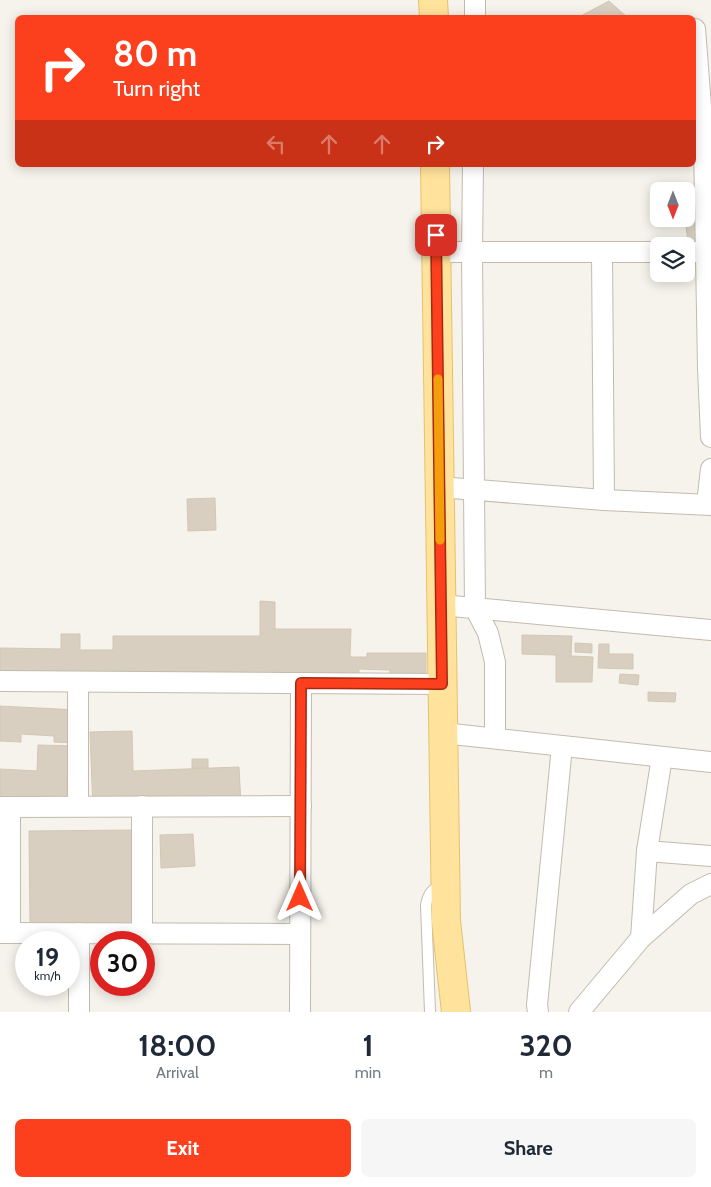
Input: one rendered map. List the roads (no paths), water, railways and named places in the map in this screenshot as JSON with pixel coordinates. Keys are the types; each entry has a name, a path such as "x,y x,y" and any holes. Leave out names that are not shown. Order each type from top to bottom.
{"main road":[{"path":"433,0 434,15"},
{"path":"435,167 445,884 446,921 456,1012"}],"street":[{"path":"475,0 475,15"},
{"path":"696,44 703,145 701,252 709,368 711,437"},
{"path":"473,167 475,608 488,633 495,662 495,738"},
{"path":"436,252 650,252"},
{"path":"602,252 604,500"},
{"path":"439,487 604,500 709,504 711,469"},
{"path":"441,605 711,630"},
{"path":"0,682 442,684"},
{"path":"78,682 78,806"},
{"path":"300,1012 301,683"},
{"path":"443,733 711,762"},
{"path":"538,1012 537,1005 562,746"},
{"path":"641,938 647,851 662,756"},
{"path":"142,806 142,931"},
{"path":"5,933 5,807 301,806"},
{"path":"647,851 711,856"},
{"path":"579,1012 641,938 691,894 711,884"},
{"path":"155,933 300,934"},
{"path":"79,996 79,1012"}],"lane":[{"path":"430,1012 426,905 428,894 436,886 445,884"}]}
